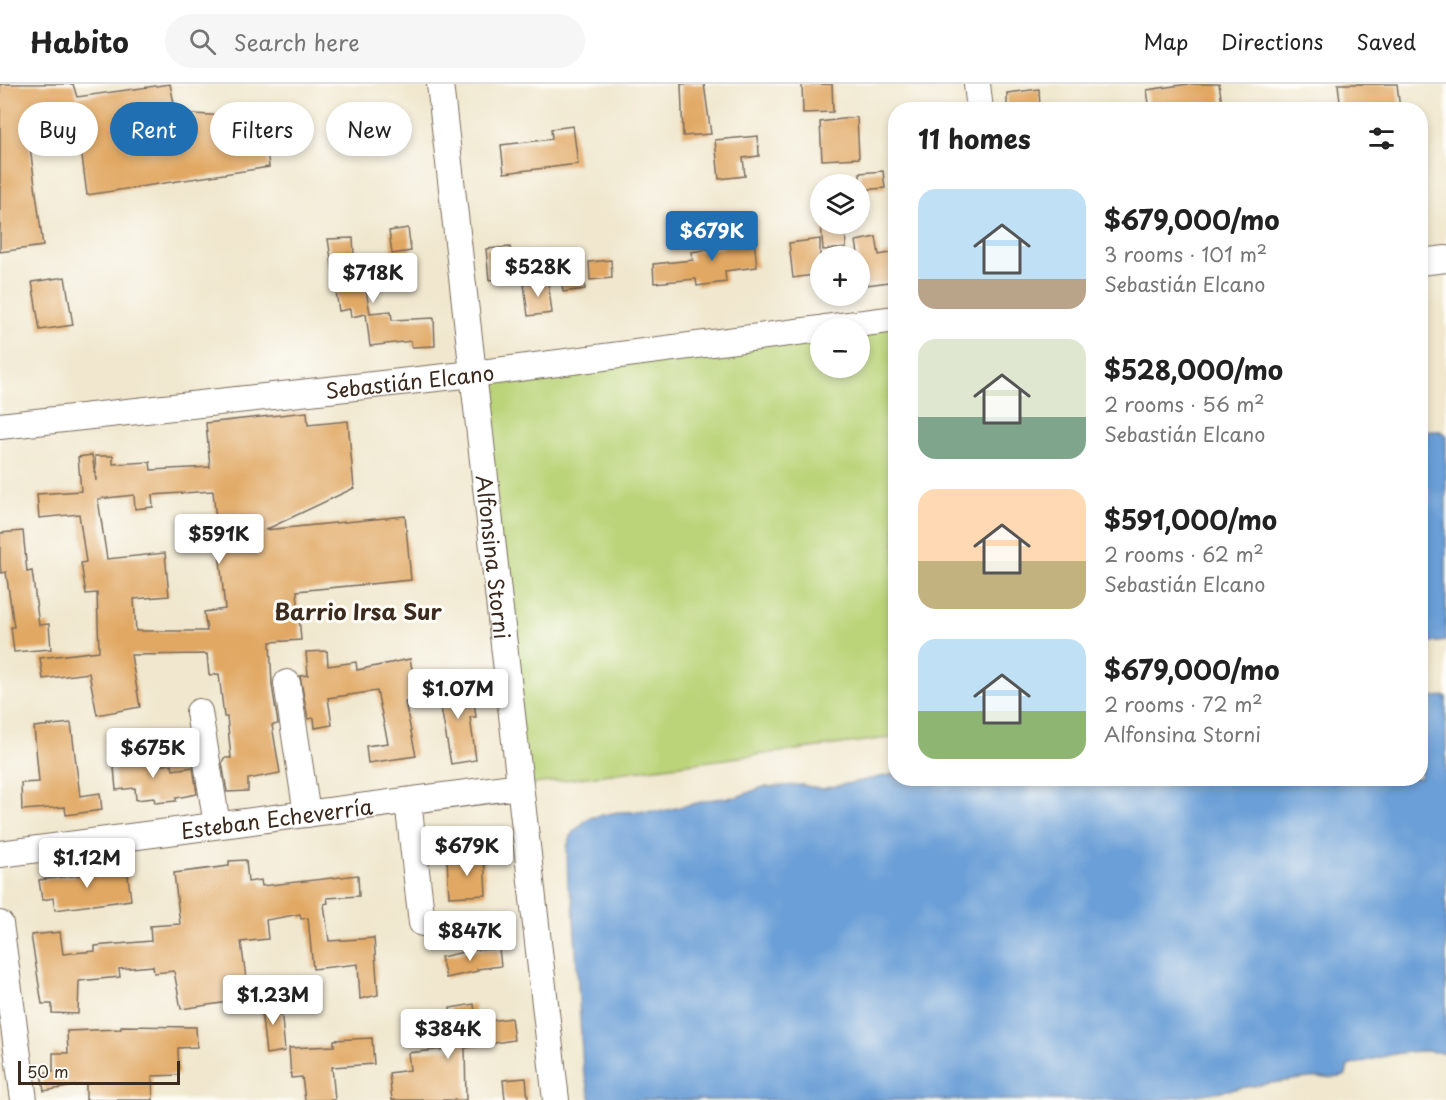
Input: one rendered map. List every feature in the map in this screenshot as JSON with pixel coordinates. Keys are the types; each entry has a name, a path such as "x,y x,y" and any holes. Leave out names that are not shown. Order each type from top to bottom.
{"street":[{"name":"Alfonsina Storni","path":"440,84 556,1100"},
{"path":"977,84 979,102"},
{"path":"1428,261 1446,259"},
{"path":"870,322 888,320"},
{"name":"Sebastián Elcano","path":"0,426 473,374 810,330"},
{"path":"287,684 308,814"},
{"path":"199,712 217,825"},
{"name":"Esteban Echeverría","path":"0,854 519,786"},
{"path":"408,801 422,923"},
{"path":"0,924 24,1100"}],"green space":[{"path":"888,321 888,738 519,786 473,374 810,330 810,378 870,378 870,325"}],"water":[{"path":"1428,430 1440,431 1446,435 1446,641 1428,643"},
{"path":"1446,696 1446,1054 1422,1051 1384,1056 1348,1066 1346,1075 1337,1077 1291,1080 1155,1100 591,1100 583,1069 573,900 568,887 567,847 573,832 589,818 618,812 663,811 714,799 737,797 763,787 802,785 822,789 888,775 888,786 1428,786 1428,697"}],"building":[{"path":"0,84 73,84 77,97 170,84 174,102 110,102 110,156 198,156 198,114 210,115 210,156 268,156 269,167 87,195 82,156 98,156 98,102 18,102 18,156 31,156 43,246 0,252"},
{"path":"681,84 704,84 711,134 683,136"},
{"path":"802,84 832,84 833,112 803,113"},
{"path":"1188,84 1219,84 1222,102 1149,102 1147,90"},
{"path":"1338,84 1397,84 1399,102 1340,102"},
{"path":"1039,89 1040,102 1007,102 1007,93"},
{"path":"857,117 859,158 822,160 820,122"},
{"path":"573,126 578,164 504,173 501,145 552,139 551,129"},
{"path":"758,136 759,156 743,158 745,176 719,179 715,140"},
{"path":"883,171 885,188 870,189 870,174 860,173"},
{"path":"408,228 411,251 392,254 389,231"},
{"path":"753,230 757,267 725,271 726,282 697,286 696,279 654,283 653,264 693,260 691,252 724,247 723,233"},
{"path":"822,234 845,234 846,246 823,246"},
{"path":"876,237 879,255 888,253 888,282 870,285 870,246 857,246 856,241"},
{"path":"353,238 356,287 365,285 370,313 391,311 392,320 434,318 435,346 412,347 411,341 370,346 366,314 351,317 350,309 339,311 328,239"},
{"path":"820,239 820,246 810,246 810,275 793,278 789,243"},
{"path":"510,247 513,277 489,280 486,249"},
{"path":"611,260 612,278 590,280 589,262"},
{"path":"583,268 585,289 563,292 560,271"},
{"path":"65,277 73,325 40,330 32,282"},
{"path":"548,281 552,313 528,316 524,284"},
{"path":"307,412 308,425 348,421 354,488 265,530 405,516 411,580 297,591 301,640 270,642 272,685 278,724 272,725 280,773 248,779 248,791 227,792 222,763 224,758 231,758 227,717 224,717 219,674 209,675 207,654 131,655 140,707 97,715 89,673 43,679 40,658 99,651 97,593 86,594 81,563 86,562 79,514 39,518 37,494 81,491 78,457 92,455 96,481 95,456 113,456 113,464 150,462 151,470 210,467 206,423","holes":["213,491 225,609 204,612 207,631 136,631 134,599 169,596 165,553 107,559 98,499 134,495 135,509 153,507 152,495"]},
{"path":"23,531 27,572 32,571 39,625 49,624 51,649 14,652 11,627 14,627 6,572 1,573 0,533"},
{"path":"327,651 328,666 356,662 357,670 410,659 418,700 405,702 416,756 368,763 366,746 388,743 377,691 328,698 332,725 315,728 314,718 308,719 300,676 308,675 306,652"},
{"path":"471,680 476,717 470,717 476,760 451,764 437,685"},
{"path":"71,723 80,796 100,793 102,810 66,815 65,807 22,810 21,783 39,782 34,727"},
{"path":"148,753 149,767 172,764 173,770 193,767 197,794 176,798 176,801 155,803 154,798 136,800 135,788 116,790 113,756"},
{"path":"484,857 486,895 449,897 447,860"},
{"path":"246,860 248,882 261,880 262,886 358,875 359,896 327,898 328,903 324,904 329,941 374,938 378,995 360,999 358,964 313,969 308,918 301,919 300,914 266,920 268,939 241,942 249,999 181,1009 174,971 154,973 153,966 119,969 120,977 79,981 78,1014 52,1013 52,1004 42,1004 31,935 60,932 63,954 95,951 95,946 151,941 150,926 180,924 174,873 229,866 229,861"},
{"path":"127,869 131,900 55,910 53,898 42,900 39,880"},
{"path":"499,949 501,966 477,969 478,971 446,978 441,957 473,950"},
{"path":"280,998 285,1051 266,1054 260,1000"},
{"path":"474,1004 476,1023 511,1018 514,1040 465,1048 466,1100 392,1100 389,1073 410,1070 408,1053 455,1048 450,1008"},
{"path":"121,1026 196,1027 197,1047 178,1048 179,1075 152,1076 153,1100 86,1100 86,1084 44,1091 41,1073 53,1071 53,1053 68,1053 67,1031 121,1029"},
{"path":"372,1038 374,1064 332,1067 335,1100 305,1100 302,1077 291,1078 289,1048 334,1046 334,1040"},
{"path":"526,1078 528,1100 505,1100 503,1080"}],"district":[{"name":"Barrio Irsa Sur","path":"358,610"}]}
